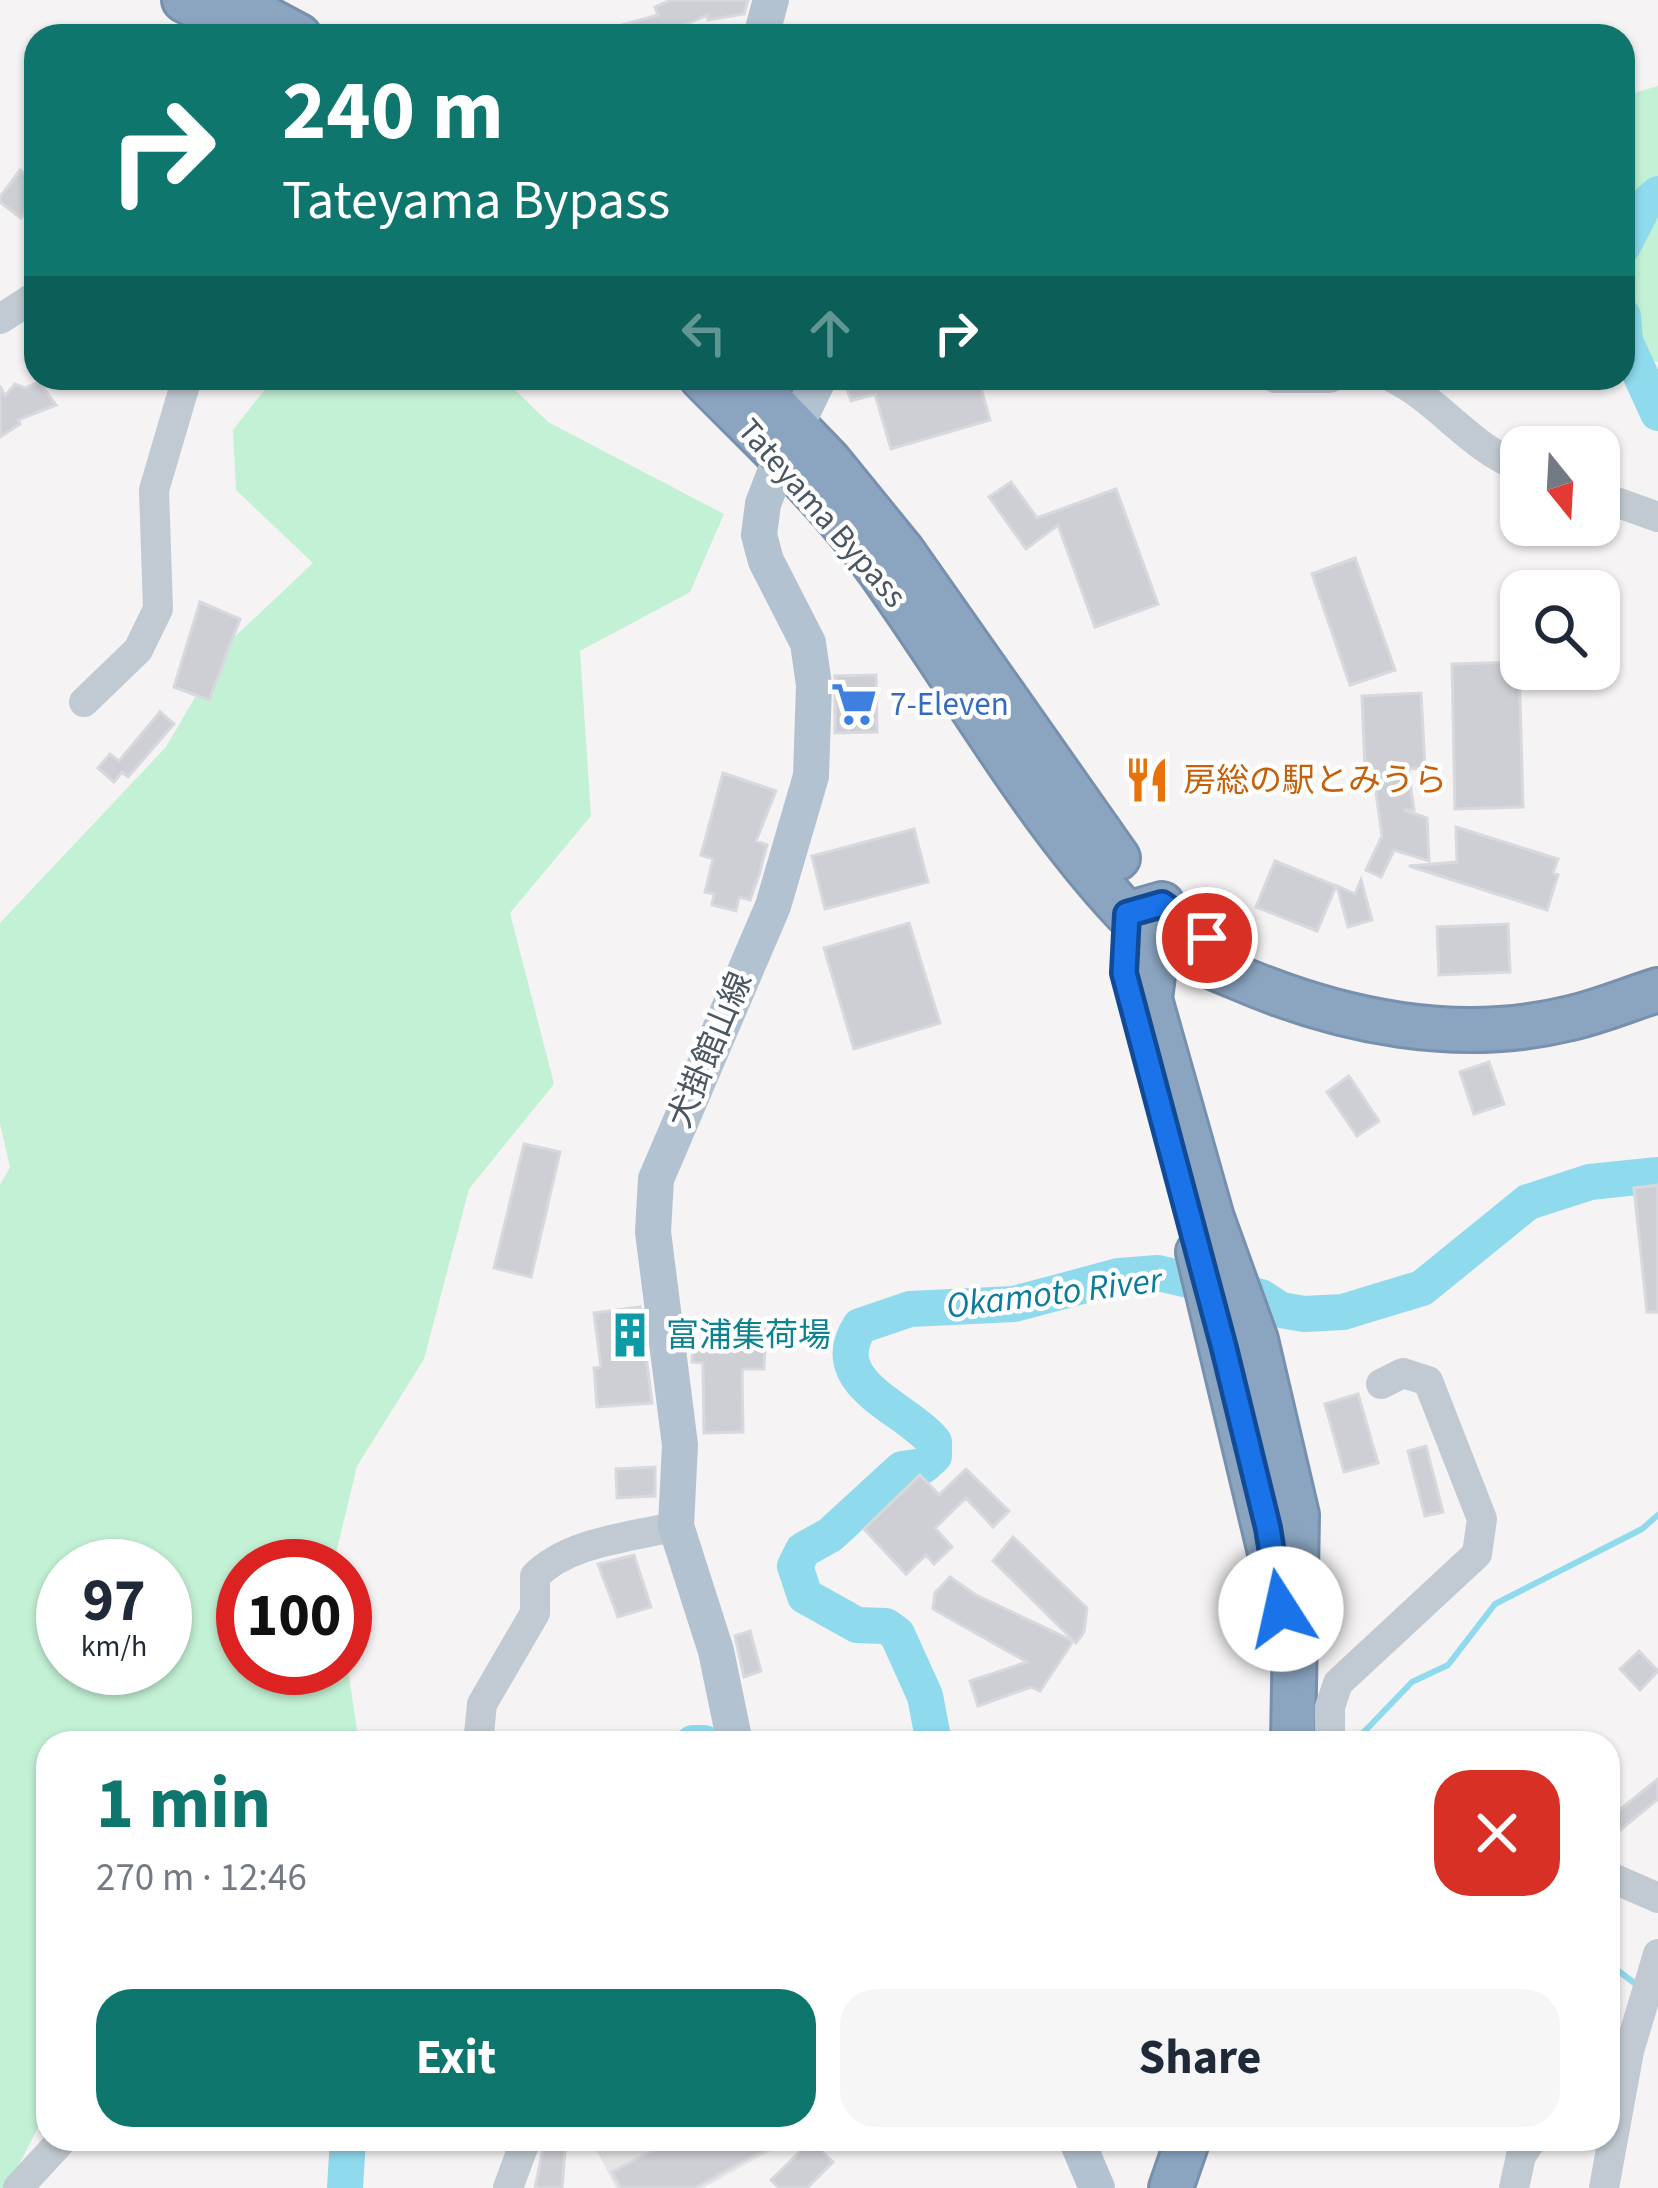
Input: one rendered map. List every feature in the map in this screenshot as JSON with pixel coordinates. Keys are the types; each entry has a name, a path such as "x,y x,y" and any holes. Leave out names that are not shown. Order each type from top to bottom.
{"highway":[{"path":"184,0 231,24"},
{"path":"233,0 276,24"},
{"name":"Tateyama Bypass","path":"718,390 789,444"},
{"name":"Tateyama Bypass","path":"756,390 1050,820 1150,920 1356,1017 1436,1029 1492,1030 1573,1018 1658,990"},
{"path":"1150,920 1122,952 1128,994 1240,1344 1268,1528 1312,1698 1298,1731"},
{"path":"1171,2188 1184,2151"}],"main road":[{"name":"犬掛館山線","path":"733,1731 676,1526 680,1445 653,1232 656,1179 772,906 811,776 814,685 808,643 766,561 759,535 763,504 814,390"},
{"path":"1081,2151 1097,2188"}],"street":[{"path":"84,702 138,650 158,609 154,490 183,390"},
{"path":"1414,390 1467,435 1500,455"},
{"path":"1620,503 1658,517"},
{"path":"1325,1731 1312,1698 1338,1683 1477,1554 1483,1519 1428,1381 1403,1373 1381,1384"},
{"path":"479,1731 482,1704 536,1613 535,1576 552,1559 573,1551 676,1526"},
{"path":"1620,1881 1658,1898"},
{"path":"1620,2055 1658,1954"},
{"path":"18,2188 52,2151"},
{"path":"508,2188 522,2151"},
{"path":"1514,2188 1524,2151"},
{"path":"1604,2188 1608,2151"}],"shaded area":[{"path":"597,2151 770,2151 703,2188 616,2188"}],"green space":[{"path":"1658,86 1658,362 1635,356 1635,93"},
{"path":"265,390 515,390 548,422 724,514 690,592 580,651 591,816 510,913 554,1084 469,1189 424,1359 357,1466 339,1539 216,1539 216,1695 352,1695 357,1730 36,1731 36,2131 7,2188 0,2188 0,1185 10,1167 0,1124 0,923 166,747 225,646 313,563 236,490 233,430"}],"building":[{"path":"671,0 748,0 744,14 708,20 707,15 686,24 625,24 658,15 655,7"},
{"path":"20,170 24,173 21,218 0,202"},
{"path":"15,384 24,390 45,390 56,405 18,420 20,424 0,437 0,386 5,396"},
{"path":"848,390 981,390 990,420 891,449 875,394 851,401"},
{"path":"1011,482 1037,518 1116,489 1158,604 1095,627 1058,525 1026,549 989,497"},
{"path":"1355,558 1395,670 1350,685 1312,574"},
{"path":"200,602 240,619 209,700 174,687"},
{"path":"1500,663 1500,690 1520,690 1523,807 1455,809 1452,664"},
{"name":"7-Eleven","path":"876,675 877,732 835,733 835,676"},
{"path":"1421,693 1425,768 1408,769 1414,810 1404,810 1427,818 1429,861 1394,850 1381,877 1366,870 1382,836 1373,771 1365,771 1362,696"},
{"path":"160,712 174,724 128,777 122,772 114,782 98,768 110,754 119,761"},
{"path":"723,773 776,791 756,841 767,845 759,875 750,900 739,897 736,911 712,905 714,894 705,892 713,859 701,855"},
{"path":"1456,827 1558,859 1547,910 1409,866 1457,862"},
{"path":"914,829 928,882 825,909 812,856"},
{"path":"1275,861 1336,886 1317,931 1256,907"},
{"path":"1361,880 1372,920 1348,927 1337,886 1355,894"},
{"path":"909,923 940,1023 854,1049 824,948"},
{"path":"1508,924 1510,972 1439,975 1437,927"},
{"path":"1489,1062 1504,1104 1474,1114 1460,1072"},
{"path":"1349,1076 1379,1121 1357,1136 1327,1092"},
{"path":"524,1144 560,1152 531,1277 494,1268"},
{"path":"1658,1185 1658,1312 1647,1312 1634,1188"},
{"path":"640,1307 652,1403 597,1407 594,1368 601,1367 594,1313"},
{"path":"733,1325 766,1326 764,1369 742,1369 743,1432 704,1433 703,1363 692,1362 693,1346 733,1351"},
{"path":"1358,1394 1378,1463 1344,1472 1325,1404"},
{"path":"1426,1446 1443,1512 1425,1516 1408,1451"},
{"path":"655,1467 655,1496 617,1498 616,1469"},
{"path":"966,1469 1009,1511 993,1527 966,1498 935,1528 952,1547 934,1564 926,1555 906,1574 864,1529 920,1475 939,1495"},
{"path":"1013,1537 1087,1608 1084,1632 1076,1643 993,1561"},
{"path":"634,1555 651,1607 618,1617 598,1564"},
{"path":"950,1577 976,1595 1073,1641 1040,1691 1031,1687 978,1706 970,1681 1027,1662 933,1609 935,1593"},
{"path":"750,1631 761,1671 744,1677 735,1636"},
{"path":"1639,1651 1658,1671 1640,1690 1620,1669"},
{"path":"1658,1779 1658,1799 1620,1830 1620,1809"},
{"path":"543,2151 565,2151 562,2188 535,2188"},
{"path":"651,2151 762,2151 694,2188 621,2188 612,2172"},
{"path":"801,2151 821,2151 833,2162 807,2188 779,2188 771,2180"}],"waterway":[{"name":"Okamoto River","path":"1635,223 1658,194"},
{"name":"Okamoto River","path":"1635,363 1658,413"},
{"name":"Okamoto River","path":"932,1731 925,1696 897,1634 886,1626 857,1625 805,1596 795,1566 803,1550 830,1535 902,1469 923,1466 934,1456 934,1442 860,1379 852,1364 851,1346 860,1326 910,1309 1014,1304 1119,1276 1158,1273 1261,1297 1281,1310 1343,1312 1422,1288 1528,1202 1590,1182 1658,1175"},
{"path":"1365,1731 1412,1682 1448,1665 1495,1604 1642,1529 1658,1515"},
{"path":"1620,1972 1637,1985"},
{"name":"Okamoto River","path":"345,2188 347,2151"}],"place":[{"name":"7-Eleven","path":"854,704"},
{"name":"房総の駅とみうら","path":"1147,780"},
{"name":"富浦集荷場","path":"630,1335"}],"route":[{"path":"1207,938 1162,904 1127,914 1124,973 1224,1348 1268,1528 1281,1609"}]}
